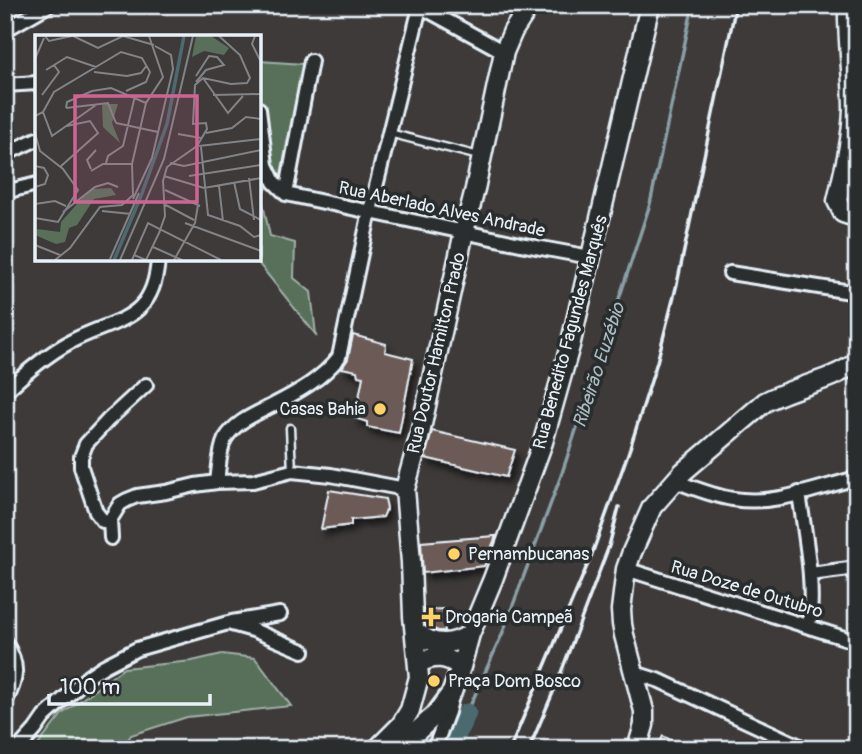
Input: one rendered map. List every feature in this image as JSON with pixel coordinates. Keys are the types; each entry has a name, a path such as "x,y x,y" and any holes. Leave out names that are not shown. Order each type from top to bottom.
{"main road":[{"name":"Rua Doutor Hamilton Prado","path":"377,749 401,724 410,710 419,677 405,489 419,438 504,52 530,5"},
{"name":"Rua Benedito Fagundes Marquês","path":"398,749 435,715 452,692 470,634 493,579 542,442 570,346 650,5"},
{"path":"848,5 853,109 849,149 837,201 843,213 857,213"},
{"path":"637,749 645,711 622,624 621,610 626,569 652,508 701,456 765,402 828,377 857,362"},
{"path":"415,631 436,643 444,644 459,641 470,634"},
{"path":"419,663 435,657 450,660 461,667"}],"street":[{"path":"5,30 49,5"},
{"path":"217,482 223,442 230,433 243,420 310,385 328,372 340,357 370,211 419,6 504,52"},
{"path":"286,194 311,61"},
{"path":"5,85 35,83"},
{"path":"261,125 266,165 274,182 286,194"},
{"path":"5,154 35,140"},
{"path":"5,192 35,184"},
{"name":"Rua Aberlado Alves Andrade","path":"286,194 590,257"},
{"path":"5,392 57,349 134,314 146,300 154,284 158,261"},
{"path":"730,273 857,293"},
{"path":"110,520 103,521 96,512 81,467 81,457 86,444 146,385"},
{"path":"111,538 110,520 120,505 137,496 217,482 253,481 292,471 319,473 405,489"},
{"path":"675,481 712,494 751,501 799,493 857,478"},
{"path":"799,493 810,575 809,626"},
{"path":"810,575 857,568"},
{"name":"Rua Doze de Outubro","path":"626,569 857,642"},
{"path":"18,749 44,717 104,666 137,649 228,623 280,614"},
{"path":"228,623 253,630 303,651"},
{"path":"5,642 16,673 5,702"},
{"path":"635,673 660,681 806,749"},
{"path":"435,749 452,692"}],"lane":[{"path":"389,133 482,156"},
{"path":"290,428 292,471"}],"green space":[{"path":"261,61 303,64 281,173 261,195"},
{"path":"261,195 270,236 295,243 294,278 311,292 316,335 257,261 261,261"},
{"path":"222,654 255,658 291,706 187,717 131,735 122,749 35,749 62,714 124,668 192,661"}],"building":[{"path":"353,335 386,344 385,352 413,359 399,433 367,427 367,422 355,418 363,377 358,376 357,371 342,368 348,359"},
{"path":"432,431 515,450 506,477 425,458"},
{"path":"329,490 385,499 387,508 383,517 351,520 351,525 321,529"},
{"name":"Pernambucanas","path":"496,536 484,566 423,573 421,542"},
{"name":"Drogaria Campeã","path":"443,609 445,631 425,625 424,610"},
{"path":"663,736 687,749 657,749"}],"waterway":[{"name":"Ribeirão Euzébio","path":"452,717 467,713 503,632 562,473 650,204 693,5"},
{"name":"Ribeirão Euzébio","path":"450,749 467,713"}],"railway":[{"path":"510,749 592,554 657,362 677,284 736,5"},
{"path":"529,749 609,546 619,507"}],"place":[{"name":"Casas Bahia","path":"380,409"},
{"name":"Pernambucanas","path":"454,554"},
{"name":"Drogaria Campeã","path":"431,617"},
{"name":"Praça Dom Bosco","path":"434,681"}]}
